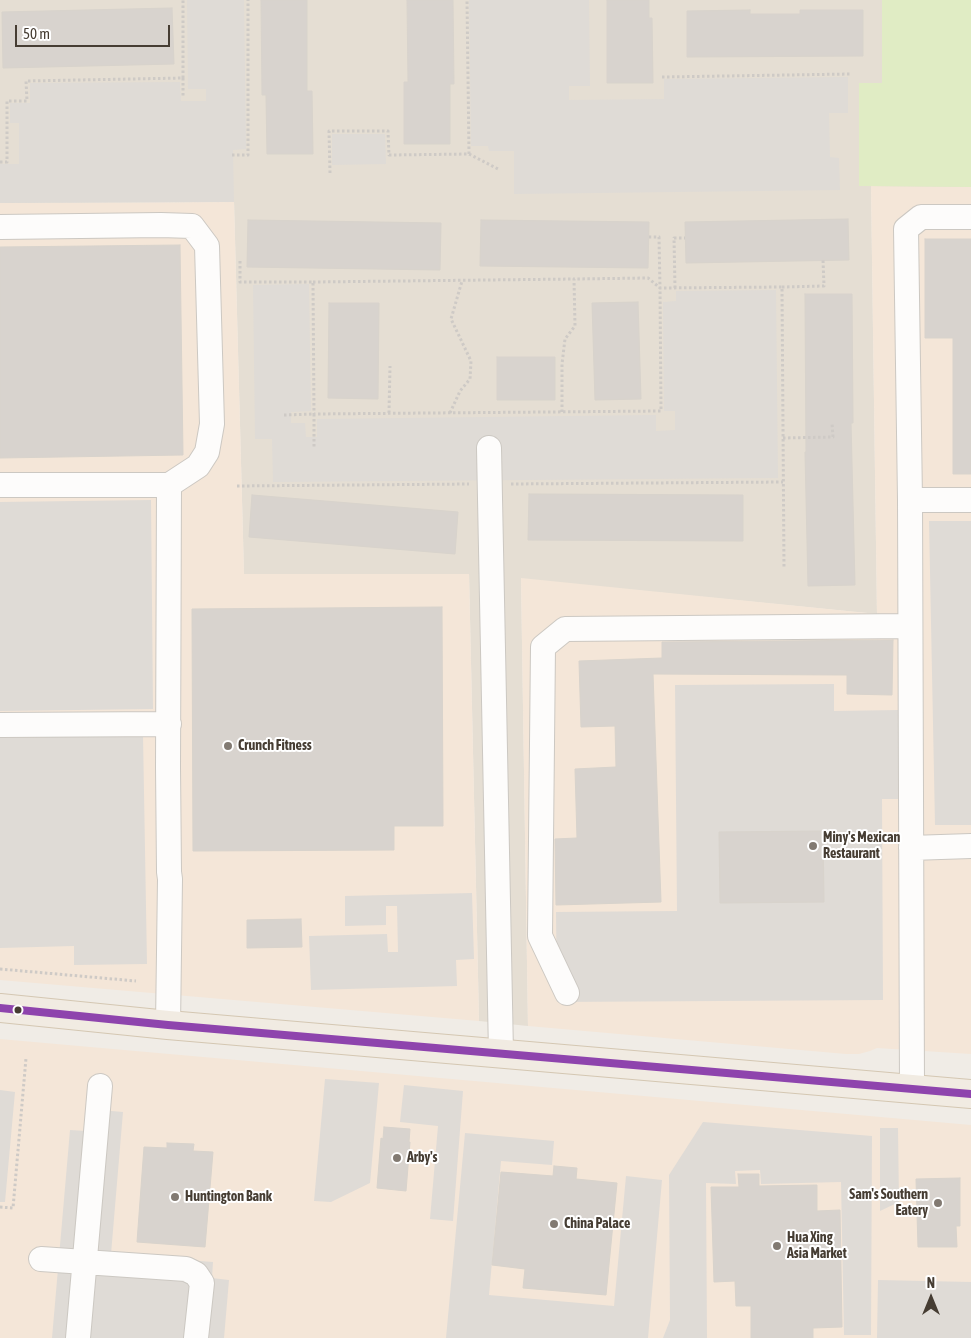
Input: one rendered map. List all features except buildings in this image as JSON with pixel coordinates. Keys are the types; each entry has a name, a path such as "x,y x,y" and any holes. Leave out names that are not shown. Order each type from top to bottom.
{"main road":[{"path":"0,1008 168,1025 971,1094"}],"lane":[{"path":"912,1089 910,500 906,229 921,217 971,217"},
{"path":"0,227 192,226 207,246 212,424 207,452 198,466 169,485 0,485"},
{"path":"489,448 500,1054"},
{"path":"168,1025 170,879 169,485"},
{"path":"910,500 971,500"},
{"path":"567,993 540,936 544,647 565,629 910,626"},
{"path":"0,725 169,724"},
{"path":"911,848 971,846"},
{"path":"78,1338 100,1086"},
{"path":"41,1259 186,1269 196,1274 202,1283 196,1338"}],"path":[{"path":"183,0 183,96"},
{"path":"232,155 248,155 248,0"},
{"path":"467,0 468,154"},
{"path":"662,77 850,74"},
{"path":"0,162 7,162 7,101 27,101 26,81 183,78"},
{"path":"330,173 329,131 388,131 389,155 468,154 500,170"},
{"path":"284,415 661,412 659,237 649,237"},
{"path":"675,288 674,238 685,238"},
{"path":"240,261 240,282 648,278 660,288 675,288 824,286 823,260"},
{"path":"562,412 562,364 565,338 575,326 574,279"},
{"path":"450,413 460,390 470,379 471,361 451,319 462,281"},
{"path":"313,282 314,448"},
{"path":"782,287 784,569"},
{"path":"389,413 390,366"},
{"path":"783,438 833,437 832,423"},
{"path":"506,484 783,482"},
{"path":"237,486 473,484"},
{"path":"0,969 136,981"},
{"path":"0,1206 13,1208 26,1058"}],"shaded area":[{"path":"0,0 971,0 971,187 871,187 877,614 521,579 528,1026 479,1021 469,574 244,575 234,202 0,203"},
{"path":"187,0 244,0 246,149 233,150 234,202 0,203 0,164 19,164 19,123 10,123 10,103 30,103 30,83 180,82 181,101 206,101 206,89 188,89"},
{"path":"469,0 589,0 590,86 569,86 569,100 664,99 664,79 848,77 848,113 829,113 830,157 839,158 840,190 514,194 514,151 489,151 488,146 471,146"},
{"path":"332,134 385,134 386,164 332,165"},
{"path":"871,186 971,187 971,1054 877,1048 859,1054 846,1054 528,1026 521,578 877,614"},
{"path":"234,202 244,574 469,574 479,1021 0,980 0,203"},
{"path":"309,284 311,411 291,412 291,423 305,423 306,437 317,437 317,419 656,415 656,431 675,430 675,411 664,411 663,302 676,301 676,291 776,290 778,478 273,482 272,439 255,439 253,285"},
{"path":"151,500 153,709 0,711 0,502"},
{"path":"929,521 971,521 971,825 935,825"},
{"path":"834,684 834,711 899,710 900,799 882,799 883,1000 557,1002 556,912 677,911 675,685"},
{"path":"143,735 147,964 74,965 74,946 0,948 0,738"},
{"path":"472,893 474,959 456,960 457,986 311,990 309,936 387,934 388,952 398,952 397,906 386,906 386,925 345,926 345,896"},
{"path":"0,1039 971,1125 971,1338 0,1338"},
{"path":"325,1079 379,1083 370,1183 331,1202 314,1201"},
{"path":"404,1085 463,1091 453,1221 430,1219 438,1126 400,1122"},
{"path":"0,1090 15,1092 5,1202 0,1202"},
{"path":"88,1109 123,1112 111,1254 213,1262 212,1278 229,1280 224,1338 52,1338 70,1130 86,1131"},
{"path":"703,1122 872,1136 871,1335 844,1335 841,1182 761,1184 760,1170 735,1171 736,1184 706,1183 707,1338 663,1338 670,1320 669,1175"},
{"path":"880,1128 898,1128 899,1202 880,1211"},
{"path":"465,1133 554,1141 552,1165 501,1161 489,1295 614,1306 626,1176 662,1180 648,1338 446,1338"},
{"path":"878,1280 971,1282 971,1338 877,1338"}],"green space":[{"path":"882,0 971,0 971,187 859,186 859,83 882,83"}],"transit line":[{"path":"0,1008 168,1025 971,1094"}],"place":[{"name":"Crunch Fitness","path":"228,746"},
{"name":"Miny's Mexican Restaurant","path":"813,846"},
{"name":"Arby's","path":"397,1158"},
{"name":"Huntington Bank","path":"175,1197"},
{"name":"Sam's Southern Eatery","path":"938,1203"},
{"name":"China Palace","path":"554,1224"},
{"name":"Hua Xing Asia Market","path":"777,1246"}]}
